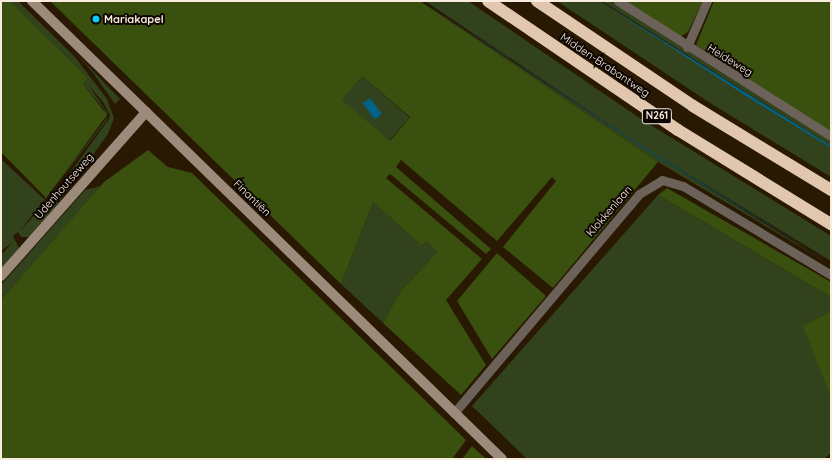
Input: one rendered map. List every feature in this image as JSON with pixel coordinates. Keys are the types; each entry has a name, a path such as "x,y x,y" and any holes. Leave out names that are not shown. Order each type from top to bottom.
{"highway":[{"name":"Midden-Brabantweg","path":"488,1 678,130 831,224"},
{"name":"Midden-Brabantweg","path":"537,1 693,106 831,190"}],"street":[{"name":"Finantiën","path":"32,1 502,459"},
{"name":"Heideweg","path":"618,1 687,47 831,136"},
{"path":"687,47 707,1"},
{"name":"Udenhoutseweg","path":"1,276 146,112"},
{"name":"Klokkenlaan","path":"454,413 639,194 662,180 683,186 831,275"}],"green space":[{"path":"1,1 10,1 88,78 83,84 107,115 46,198 1,152"},
{"path":"10,1 18,1 75,57 107,99 114,118 108,134 55,207 29,237 21,237 18,232 13,236 19,248 1,269 1,255 13,242 1,251 1,159 44,199 107,118 104,109 83,84 88,78","holes":["89,86 103,102 110,115 109,119 59,188 19,232 107,120 107,112"]},
{"path":"50,1 420,1 658,162 553,288 503,247 556,181 552,177 497,241 401,160 396,167 491,249 486,254 390,174 386,178 482,259 446,300 486,365 461,395 383,323 400,292 437,252 426,241 422,246 373,202 341,284","holes":["362,76 410,117 390,141 342,100"]},
{"path":"420,1 643,148 831,265 658,162"},
{"path":"425,1 468,1 641,119 831,236 831,261 640,145"},
{"path":"557,1 600,1 831,148 831,177 710,103"},
{"path":"602,1 611,1 831,141 831,146"},
{"path":"624,1 703,1 688,32 680,37"},
{"path":"714,1 831,1 831,132 696,45"},
{"path":"75,52 120,99 115,104 93,73"},
{"path":"362,76 410,117 389,141 341,100"},
{"path":"148,150 168,167 192,173 466,440 452,459 1,459 1,300 104,182"},
{"path":"101,186 1,300 1,285 85,190"},
{"path":"667,188 831,282 831,297 658,195"},
{"path":"658,195 831,297 831,311 804,326 831,398 831,453 824,459 527,459 472,406"},
{"path":"373,202 422,246 426,241 437,252 400,292 383,323 341,284"},
{"path":"497,253 546,296 492,359 457,301"},
{"path":"831,311 831,398 803,326"},
{"path":"472,446 486,459 462,459"}],"water":[{"path":"423,1 640,145 831,263 643,148"},
{"path":"600,1 831,146 831,148 746,96"},
{"path":"370,98 382,114 375,119 363,103"}],"place":[{"name":"Mariakapel","path":"96,19"}]}
